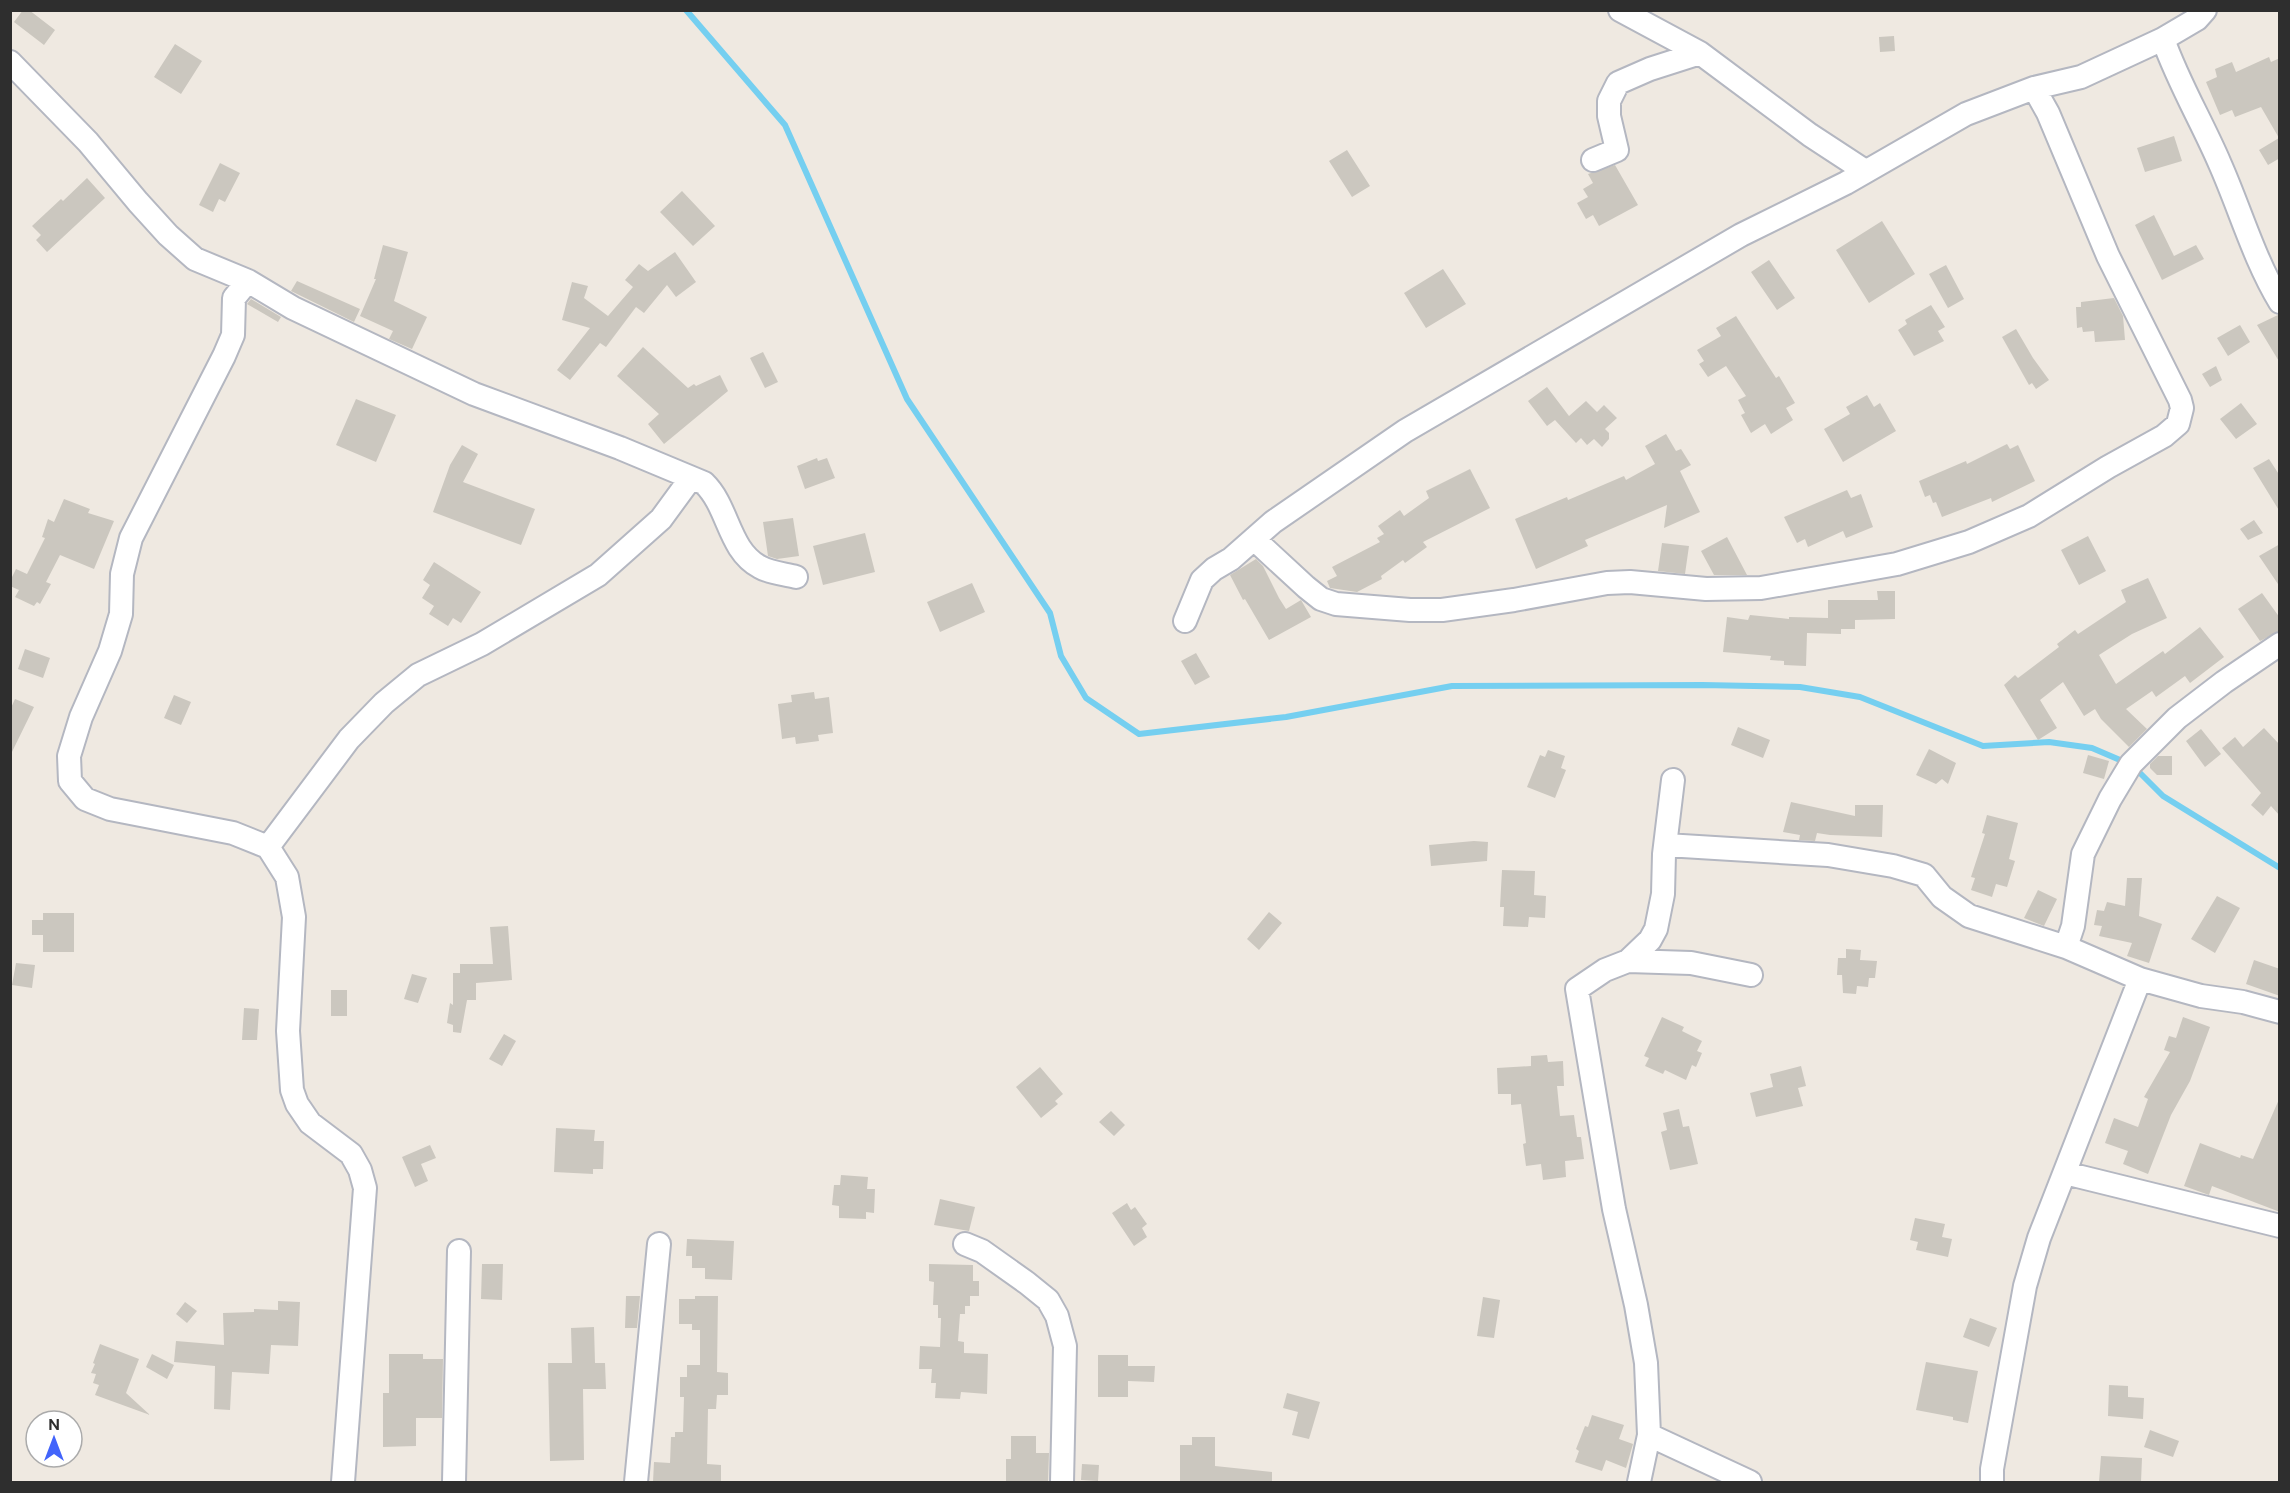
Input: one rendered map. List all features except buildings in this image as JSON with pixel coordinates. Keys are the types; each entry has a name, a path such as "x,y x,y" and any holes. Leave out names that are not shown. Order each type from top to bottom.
{"street":[{"path":"1620,10 1636,21 1700,53 1810,135 1865,171"},
{"path":"1185,621 1202,580 1214,569 1255,540 1273,522 1405,431 1741,234 1865,171 1966,114 2034,88 2081,77 2163,39 2197,19 2205,10"},
{"path":"2163,39 2174,69 2220,164 2251,240 2280,302"},
{"path":"1593,160 1617,150 1609,116 1609,101 1618,83 1650,69 1700,53"},
{"path":"10,62 88,142 168,235 195,259 248,281 293,308 474,394 620,448 704,483 713,492 740,552 760,568 796,577"},
{"path":"1255,540 1321,599 1336,604 1442,609 1514,600 1607,583 1654,583 1706,589 1761,588 1897,564 1969,542 2029,516 2108,467 2164,436 2178,424 2181,408 2180,400 2108,256 2048,113 2034,88"},
{"path":"248,281 234,298 233,335 225,356 131,538 122,574 121,614 110,651 81,717 69,756 70,781 85,799 110,810 233,832 268,847 288,877 294,917 288,1031 292,1090 297,1104 310,1123 351,1154 360,1170 364,1188 343,1482"},
{"path":"268,847 349,739 384,703 418,675 482,644 598,575 661,519 691,478"},
{"path":"2066,947 2073,926 2083,854 2110,799 2131,764 2177,718 2224,682 2280,644"},
{"path":"1639,1482 1649,1435 1646,1363 1614,1209 1577,988 1605,970 1628,961 1650,940 1659,921 1673,780"},
{"path":"1666,845 1828,855 1893,866 1924,875 1942,897 1969,916 2066,947 2140,979 2201,996 2243,1002 2280,1012"},
{"path":"1628,961 1691,963 1751,975"},
{"path":"1992,1482 1992,1469 2025,1286 2039,1238 2140,979"},
{"path":"2066,1173 2280,1226"},
{"path":"636,1482 659,1244"},
{"path":"965,1244 982,1251 1027,1283 1048,1300 1057,1316 1065,1346 1062,1482"},
{"path":"454,1482 459,1251"},
{"path":"1649,1435 1750,1482"}],"waterway":[{"path":"686,10 785,125 907,399 1050,613 1061,656 1086,698 1139,734 1286,717 1452,686 1800,687 1860,697 1983,746 2049,742 2092,748 2127,763"},
{"path":"2135,768 2163,796 2280,868"}]}
